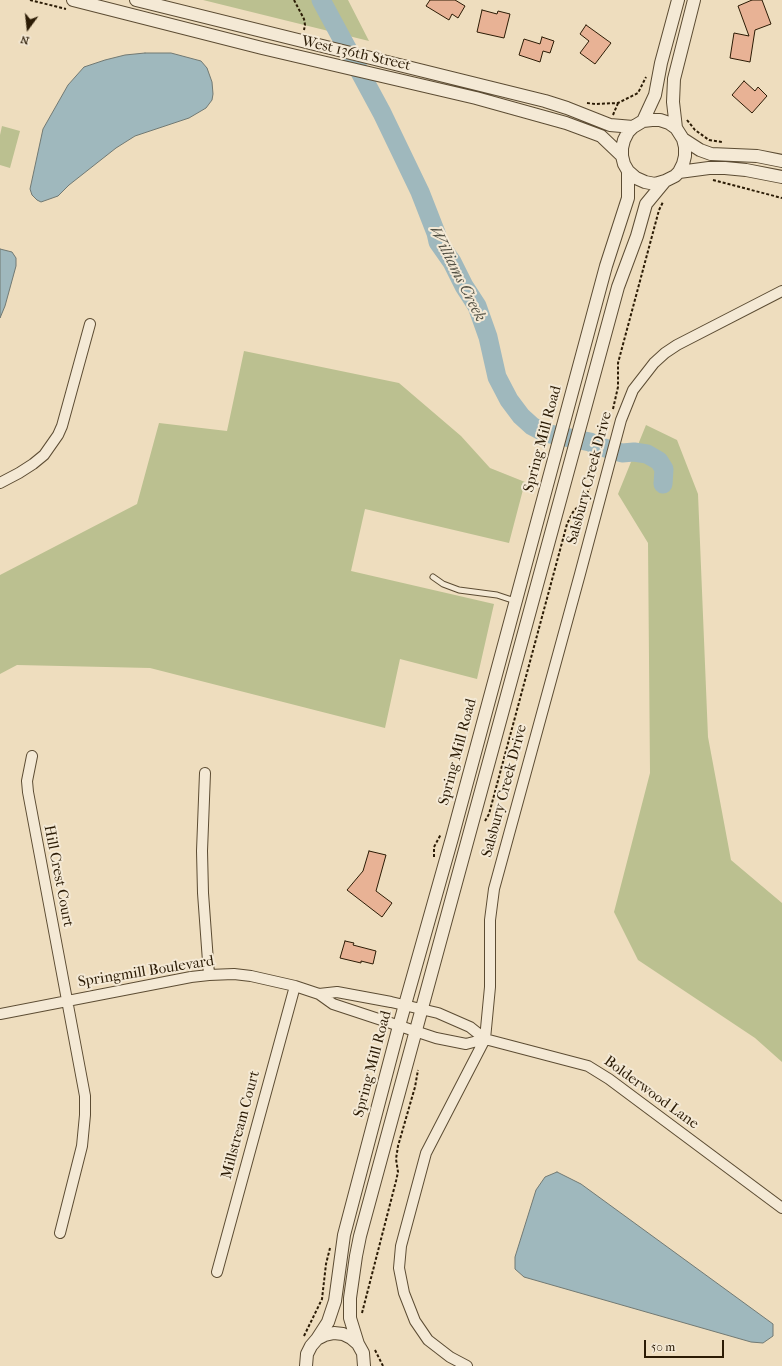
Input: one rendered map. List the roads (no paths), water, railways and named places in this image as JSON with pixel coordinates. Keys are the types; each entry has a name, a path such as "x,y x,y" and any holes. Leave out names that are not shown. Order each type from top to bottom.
{"street":[{"name":"West 136th Street","path":"73,0 346,68 476,98 581,128 605,138 622,156"},
{"name":"West 136th Street","path":"136,0 545,101 610,125 638,124"},
{"path":"638,124 652,120 660,120 676,128 683,139 685,156 683,164 675,176 665,182 655,184 636,178 628,171 622,156 622,148 628,132 638,124 655,95 678,0"},
{"path":"676,128 673,102 674,79 694,0"},
{"path":"683,139 700,150 711,154 757,156 782,161"},
{"path":"679,172 709,168 725,168 746,170 782,177"},
{"name":"Spring Mill Road","path":"365,1365 363,1353 358,1344 350,1318 350,1298 356,1256 380,1159 407,1029 516,602 606,266 628,198 628,171"},
{"name":"Spring Mill Road","path":"306,1366 307,1354 328,1322 335,1301 344,1235 407,1029 573,452 618,287 637,236 645,208 665,182"},
{"name":"Salsbury Creek Drive","path":"467,1366 450,1357 428,1340 415,1321 404,1293 399,1268 401,1246 426,1153 485,1039 490,987 490,920 494,889 614,444 626,405 633,390 654,363 677,345 782,290"},
{"path":"0,483 19,473 44,455 58,435 90,324"},
{"name":"Hill Crest Court","path":"32,756 27,781 28,792 85,1096 84,1131 79,1160 60,1233"},
{"path":"205,772 202,851 209,974"},
{"name":"Springmill Boulevard","path":"0,1014 191,977 209,974 234,974 251,976 295,986 319,994 333,1004 407,1029"},
{"name":"Millstream Court","path":"217,1272 295,986"},
{"name":"Springmill Boulevard","path":"319,994 337,992 413,1008"},
{"name":"Bolderwood Lane","path":"413,1008 438,1013 470,1027 485,1039 588,1066 609,1079 782,1208"},
{"name":"Bolderwood Lane","path":"407,1029 436,1038 466,1044 485,1039"},
{"path":"317,1339 334,1333 343,1334 358,1344"}],"lane":[{"path":"433,577 443,584 459,590 497,595 516,602"}],"water":[{"path":"171,53 201,61 207,68 212,82 212,100 206,108 189,118 135,136 116,148 69,185 58,196 41,202 37,200 32,195 30,189 43,129 68,85 84,67 125,55"},
{"path":"0,249 12,252 16,258 16,266 5,306 0,318"},
{"path":"557,1172 581,1184 773,1324 773,1336 763,1343 751,1342 524,1277 515,1269 515,1257 536,1190 545,1177"}],"waterway":[{"name":"Williams Creek","path":"321,0 382,113 420,192 438,242 452,262 464,286 477,306 488,337 497,377 509,400 521,416 532,426 545,433 590,442 622,453 634,452 647,454 659,461 664,469 663,484"}]}
